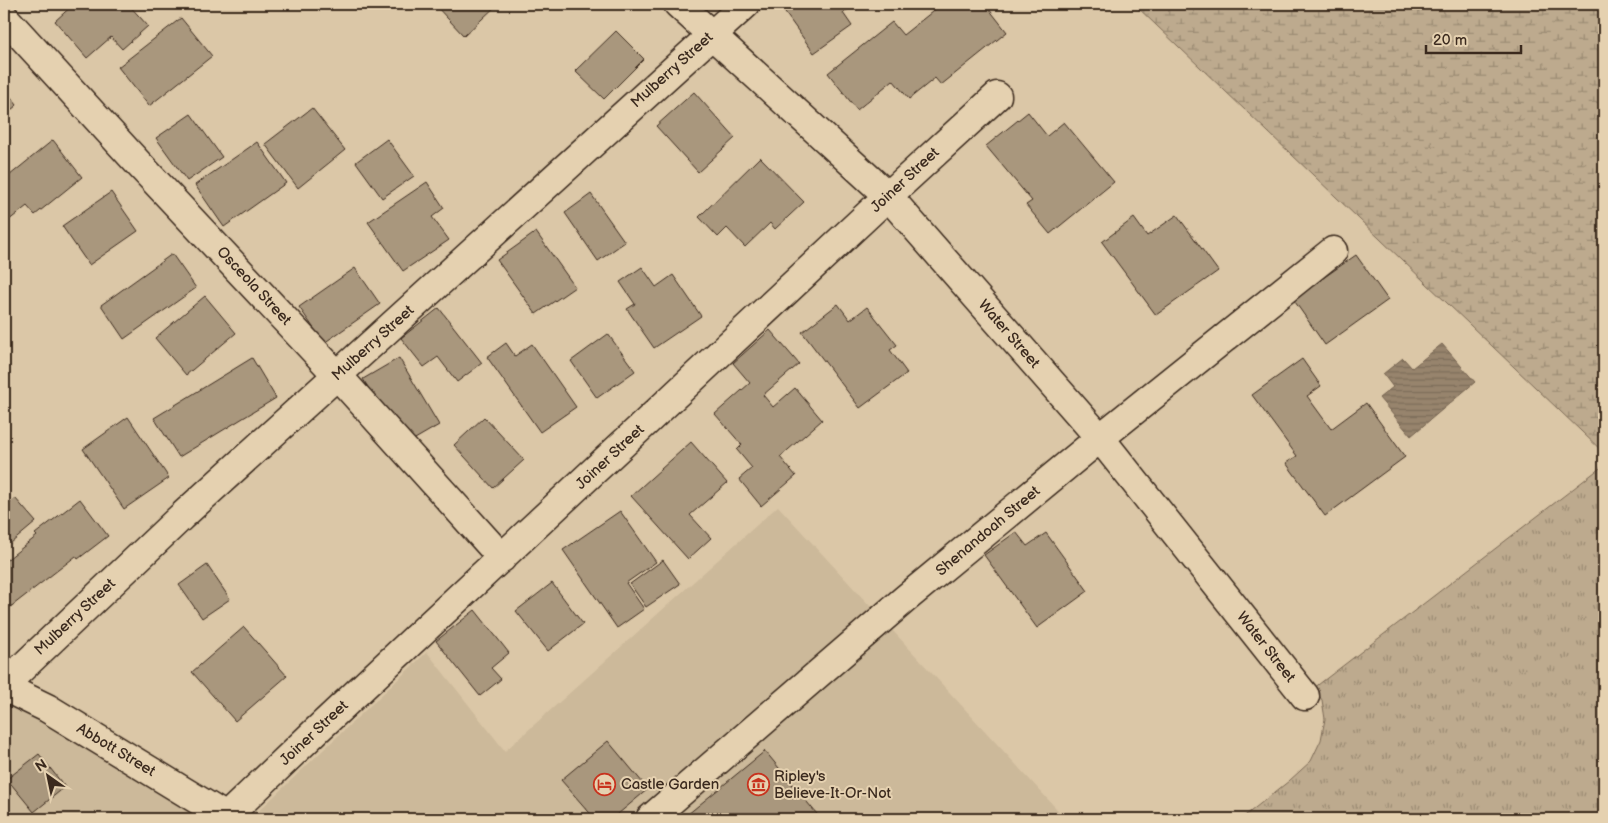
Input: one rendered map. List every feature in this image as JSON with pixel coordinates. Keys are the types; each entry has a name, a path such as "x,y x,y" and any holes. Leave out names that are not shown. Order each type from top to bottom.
{"street":[{"name":"Water Street","path":"678,4 888,196 1100,438 1305,696"},
{"name":"Mulberry Street","path":"4,686 181,518 746,4"},
{"name":"Osceola Street","path":"4,17 338,376 502,558"},
{"name":"Joiner Street","path":"225,818 997,96"},
{"name":"Shenandoah Street","path":"650,819 905,599 1100,438 1332,251"},
{"name":"Abbott Street","path":"4,686 47,708 225,818"}],"shaded area":[{"path":"1442,344 1475,382 1411,436 1379,398 1393,387 1383,374 1403,358 1412,368"},
{"path":"778,506 1066,819 250,819 427,652 505,751"},
{"path":"4,696 223,819 4,819"}],"green space":[{"path":"1134,4 1604,4 1604,453"},
{"path":"1604,465 1604,819 1241,819 1311,761 1321,740 1325,719 1322,700 1314,688"}],"building":[{"path":"74,4 104,4 108,8 113,4 128,4 148,26 122,49 111,37 87,58 55,21"},
{"path":"434,4 498,4 464,36"},
{"path":"792,4 855,4 843,13 852,26 814,53 783,10"},
{"path":"942,4 985,4 1007,32 941,85 935,78 909,99 893,80 857,110 828,73 892,22 903,35"},
{"path":"181,18 212,56 149,106 118,67"},
{"path":"616,31 644,59 604,99 575,71"},
{"path":"4,88 17,105 4,116"},
{"path":"694,92 735,138 698,172 656,126"},
{"path":"312,108 345,150 298,188 265,144"},
{"path":"1028,112 1047,136 1064,122 1114,182 1050,234 1026,205 1032,201 986,146"},
{"path":"191,114 222,157 187,181 156,138"},
{"path":"387,139 414,176 382,198 356,162"},
{"path":"53,140 82,177 35,215 27,206 8,221 4,216 4,180"},
{"path":"257,142 286,183 224,227 195,185"},
{"path":"760,157 804,202 775,229 770,223 745,247 727,228 718,237 699,217"},
{"path":"427,182 444,208 432,217 449,240 403,271 368,222"},
{"path":"111,192 138,231 89,265 62,226"},
{"path":"591,194 625,242 598,261 565,213"},
{"path":"1177,215 1218,271 1156,315 1102,242 1134,218 1147,236"},
{"path":"536,232 575,287 536,314 497,260"},
{"path":"172,254 196,288 124,339 101,305"},
{"path":"1356,255 1388,300 1325,345 1293,299"},
{"path":"642,267 656,287 673,275 701,316 654,348 627,309 635,304 620,282"},
{"path":"355,268 380,304 324,343 299,307"},
{"path":"205,296 236,333 186,375 155,338"},
{"path":"838,304 850,320 867,307 897,345 890,350 907,373 860,408 802,332"},
{"path":"439,308 482,363 457,382 438,357 424,367 401,338"},
{"path":"770,330 799,364 763,395 773,407 795,388 822,420 780,457 796,476 761,506 739,479 752,468 737,450 742,445 715,414 750,383 733,363"},
{"path":"608,334 635,371 597,398 571,361"},
{"path":"506,343 515,356 532,344 576,407 540,432 487,357"},
{"path":"252,358 276,398 179,457 154,418"},
{"path":"399,358 439,425 403,446 363,379"},
{"path":"1302,359 1321,386 1307,396 1331,429 1366,403 1405,457 1325,516 1286,463 1297,456 1252,395"},
{"path":"128,417 169,478 124,509 83,449"},
{"path":"484,417 524,460 493,488 454,445"},
{"path":"691,442 727,483 690,515 711,538 688,559 631,496"},
{"path":"15,498 36,522 11,543 4,536 4,509"},
{"path":"80,499 108,536 78,559 76,556 4,612 4,562 37,536 35,534"},
{"path":"620,511 656,562 626,583 644,609 617,628 563,550"},
{"path":"1016,532 1027,546 1046,533 1088,591 1037,628 984,555"},
{"path":"663,560 680,584 646,607 630,584"},
{"path":"207,565 230,599 202,618 179,585"},
{"path":"552,583 583,624 548,651 516,611"},
{"path":"475,610 509,653 491,668 501,679 480,696 436,641"},
{"path":"244,627 287,676 235,721 192,672"},
{"path":"4,740 10,746 4,753"},
{"name":"Castle Garden","path":"608,741 648,789 612,819 595,819 561,780"},
{"name":"Ripley's Believe-It-Or-Not","path":"765,751 821,819 682,819"},
{"path":"39,754 65,787 34,812 7,779"}],"place":[{"name":"Castle Garden","path":"605,784"},
{"name":"Ripley's Believe-It-Or-Not","path":"758,785"}]}
